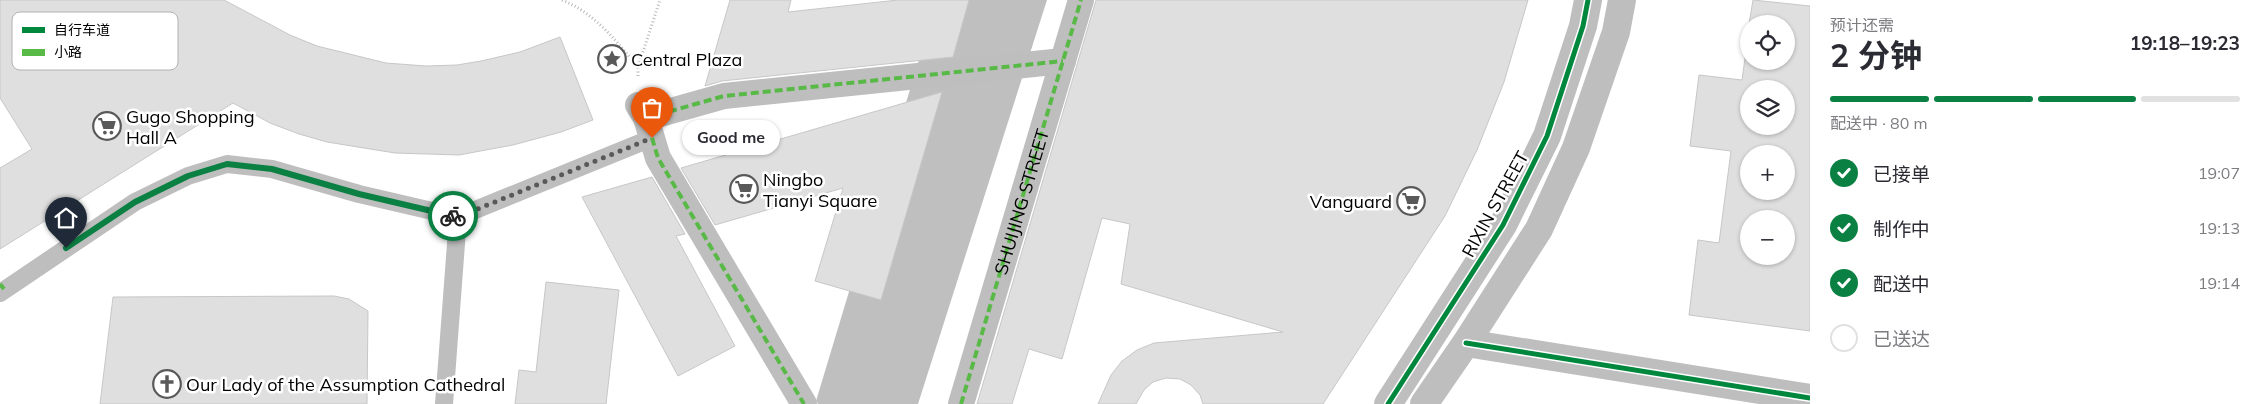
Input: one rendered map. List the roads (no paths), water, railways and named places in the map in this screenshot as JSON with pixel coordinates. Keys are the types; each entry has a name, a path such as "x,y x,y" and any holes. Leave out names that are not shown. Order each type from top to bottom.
{"street":[{"name":"SHUIJING STREET","path":"961,404 1081,0"},
{"name":"RIXIN STREET","path":"1388,404 1503,225 1547,136 1583,26 1588,0"},
{"path":"1424,404 1466,343 1539,229 1565,174 1616,32 1622,0"},
{"path":"804,404 658,158 645,120 724,96 1063,61"},
{"path":"1466,343 1810,398"}],"lane":[{"path":"0,293 135,202 188,176 227,164 272,169 359,194 458,217 645,120"},
{"path":"444,404 458,217"}],"place":[{"name":"Central Plaza","path":"612,59"},
{"name":"Gugo Shopping Hall A","path":"107,126"},
{"name":"Good me","path":"652,138"},
{"name":"Ningbo Tianyi Square","path":"744,189"},
{"name":"Vanguard","path":"1411,201"},
{"name":"Our Lady of the Assumption Cathedral","path":"167,384"}]}
